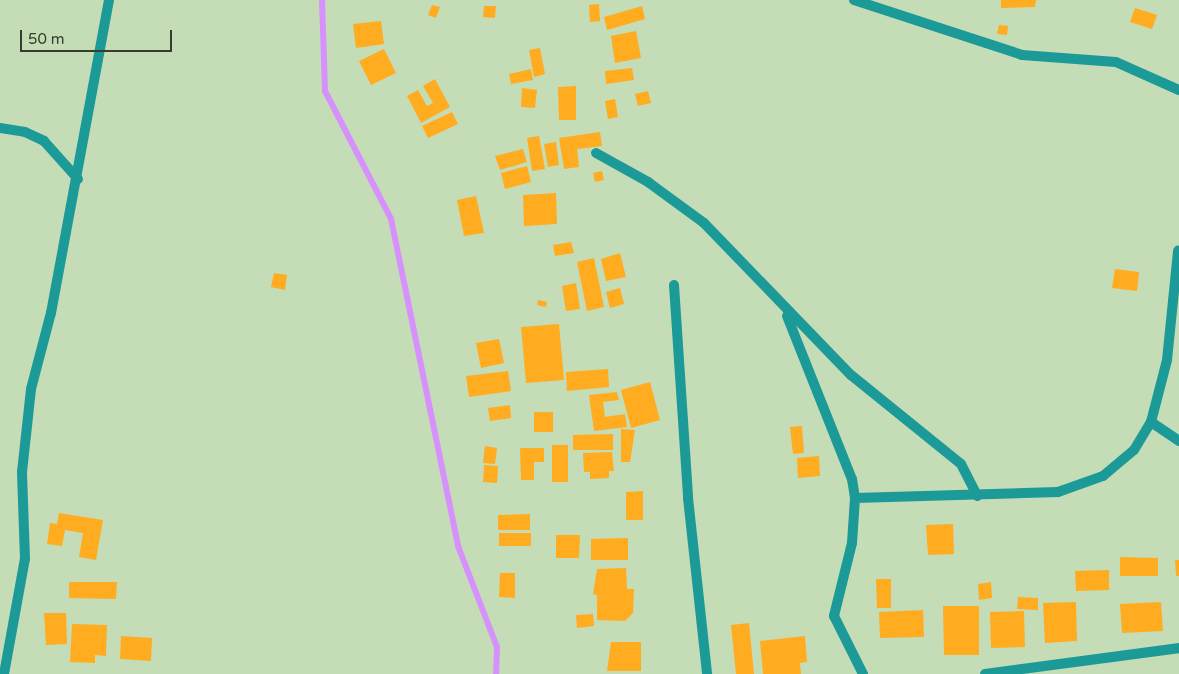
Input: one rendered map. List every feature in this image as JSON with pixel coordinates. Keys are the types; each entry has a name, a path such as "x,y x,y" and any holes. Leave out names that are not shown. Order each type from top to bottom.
{"street":[{"path":"4,674 25,559 22,472 30,397 78,179 109,0"},
{"path":"854,0 1022,55 1116,62 1179,90"},
{"path":"0,128 25,132 44,141 78,179"},
{"path":"596,153 648,182 704,223 739,254 783,308 902,420 961,464 977,496"},
{"path":"855,498 977,496 1058,492 1103,476 1134,450 1151,422 1167,360 1178,251"},
{"path":"674,285 688,498 707,674"},
{"path":"783,308 841,445 855,498 852,543 834,616 863,674"},
{"path":"1151,422 1179,441"},
{"path":"985,674 1179,648"}],"building":[{"path":"1001,0 1036,0 1035,7 1001,8"},
{"path":"599,4 600,21 590,22 589,5"},
{"path":"432,5 440,7 436,18 428,15"},
{"path":"484,6 496,6 495,18 483,17"},
{"path":"642,6 645,19 607,30 604,17"},
{"path":"1135,8 1157,15 1152,29 1130,22"},
{"path":"381,21 384,44 356,48 353,24"},
{"path":"999,25 1008,26 1007,35 997,34"},
{"path":"636,31 641,58 615,63 611,36"},
{"path":"540,48 545,74 534,77 529,50"},
{"path":"384,49 396,73 371,85 359,61"},
{"path":"632,68 634,80 606,84 605,71"},
{"path":"531,69 533,80 511,84 509,74"},
{"path":"435,79 450,107 421,123 407,96 418,90 427,106 433,103 423,86"},
{"path":"576,86 576,120 559,120 558,87"},
{"path":"522,88 537,90 535,108 521,107"},
{"path":"648,91 651,103 638,106 635,94"},
{"path":"615,99 618,117 608,119 605,101"},
{"path":"452,112 458,124 428,138 422,126"},
{"path":"600,132 602,146 577,149 579,167 564,169 559,138"},
{"path":"539,136 545,169 532,171 527,138"},
{"path":"556,142 559,165 548,167 544,144"},
{"path":"523,149 527,162 500,170 495,156"},
{"path":"527,166 531,182 505,189 501,173"},
{"path":"602,171 604,180 595,182 593,173"},
{"path":"556,193 557,224 524,226 523,195"},
{"path":"476,196 484,233 464,236 457,200"},
{"path":"571,242 574,253 555,256 553,245"},
{"path":"620,253 626,277 606,281 601,259"},
{"path":"594,258 604,307 587,311 577,262"},
{"path":"1115,269 1139,272 1137,291 1112,288"},
{"path":"274,273 287,275 285,290 271,287"},
{"path":"576,283 580,309 566,311 562,286"},
{"path":"620,288 624,304 610,308 606,292"},
{"path":"538,300 547,302 546,307 537,305"},
{"path":"559,324 564,380 526,383 521,327"},
{"path":"499,339 504,363 481,368 476,343"},
{"path":"608,369 609,387 567,391 566,372"},
{"path":"508,371 511,391 469,397 466,376"},
{"path":"650,382 660,420 631,428 621,390"},
{"path":"617,392 619,400 603,402 605,417 625,414 627,427 594,431 589,395"},
{"path":"510,405 511,418 490,421 488,408"},
{"path":"534,412 553,412 553,432 534,432"},
{"path":"802,426 804,453 793,454 790,427"},
{"path":"621,429 635,430 630,462 621,462"},
{"path":"613,434 613,450 573,450 573,435"},
{"path":"552,445 568,445 568,482 552,482"},
{"path":"485,446 497,448 495,464 483,463"},
{"path":"520,448 544,448 544,462 534,462 534,480 521,480"},
{"path":"612,452 614,471 609,471 609,478 590,479 590,472 584,472 583,453"},
{"path":"819,456 820,476 798,478 797,458"},
{"path":"484,465 498,466 497,483 483,482"},
{"path":"643,491 643,520 626,520 626,492"},
{"path":"59,513 103,520 96,560 79,557 83,533 65,530 62,546 47,544 50,523 57,524"},
{"path":"530,514 530,530 498,530 498,515"},
{"path":"953,524 954,554 928,555 926,525"},
{"path":"499,533 531,533 531,546 499,546"},
{"path":"556,535 580,535 579,558 556,558"},
{"path":"628,538 628,560 591,560 591,539"},
{"path":"1120,557 1158,558 1158,576 1120,576"},
{"path":"1175,560 1179,560 1179,576 1176,576"},
{"path":"626,568 627,589 634,589 633,613 625,621 597,620 597,595 593,594 597,569"},
{"path":"1109,570 1109,590 1076,591 1075,571"},
{"path":"500,573 515,573 515,598 499,597"},
{"path":"876,579 891,579 891,608 877,608"},
{"path":"69,582 117,582 116,599 69,598"},
{"path":"991,582 992,598 979,600 978,584"},
{"path":"1018,597 1038,598 1038,610 1017,609"},
{"path":"1076,602 1077,641 1045,643 1043,603"},
{"path":"1161,602 1163,631 1122,633 1120,604"},
{"path":"943,606 979,606 979,655 944,655"},
{"path":"923,610 924,637 880,638 879,612"},
{"path":"1024,611 1025,647 991,648 990,612"},
{"path":"44,613 66,613 67,644 46,645"},
{"path":"593,614 594,626 577,628 576,615"},
{"path":"749,623 754,674 736,674 731,625"},
{"path":"72,624 107,625 106,656 95,655 95,663 70,662"},
{"path":"121,636 152,638 151,661 120,659"},
{"path":"805,636 807,662 800,663 801,674 763,674 760,641"},
{"path":"611,642 641,642 641,671 607,671"}],"waterway":[{"path":"322,0 325,91 391,219 458,546 497,647 496,674"}]}
